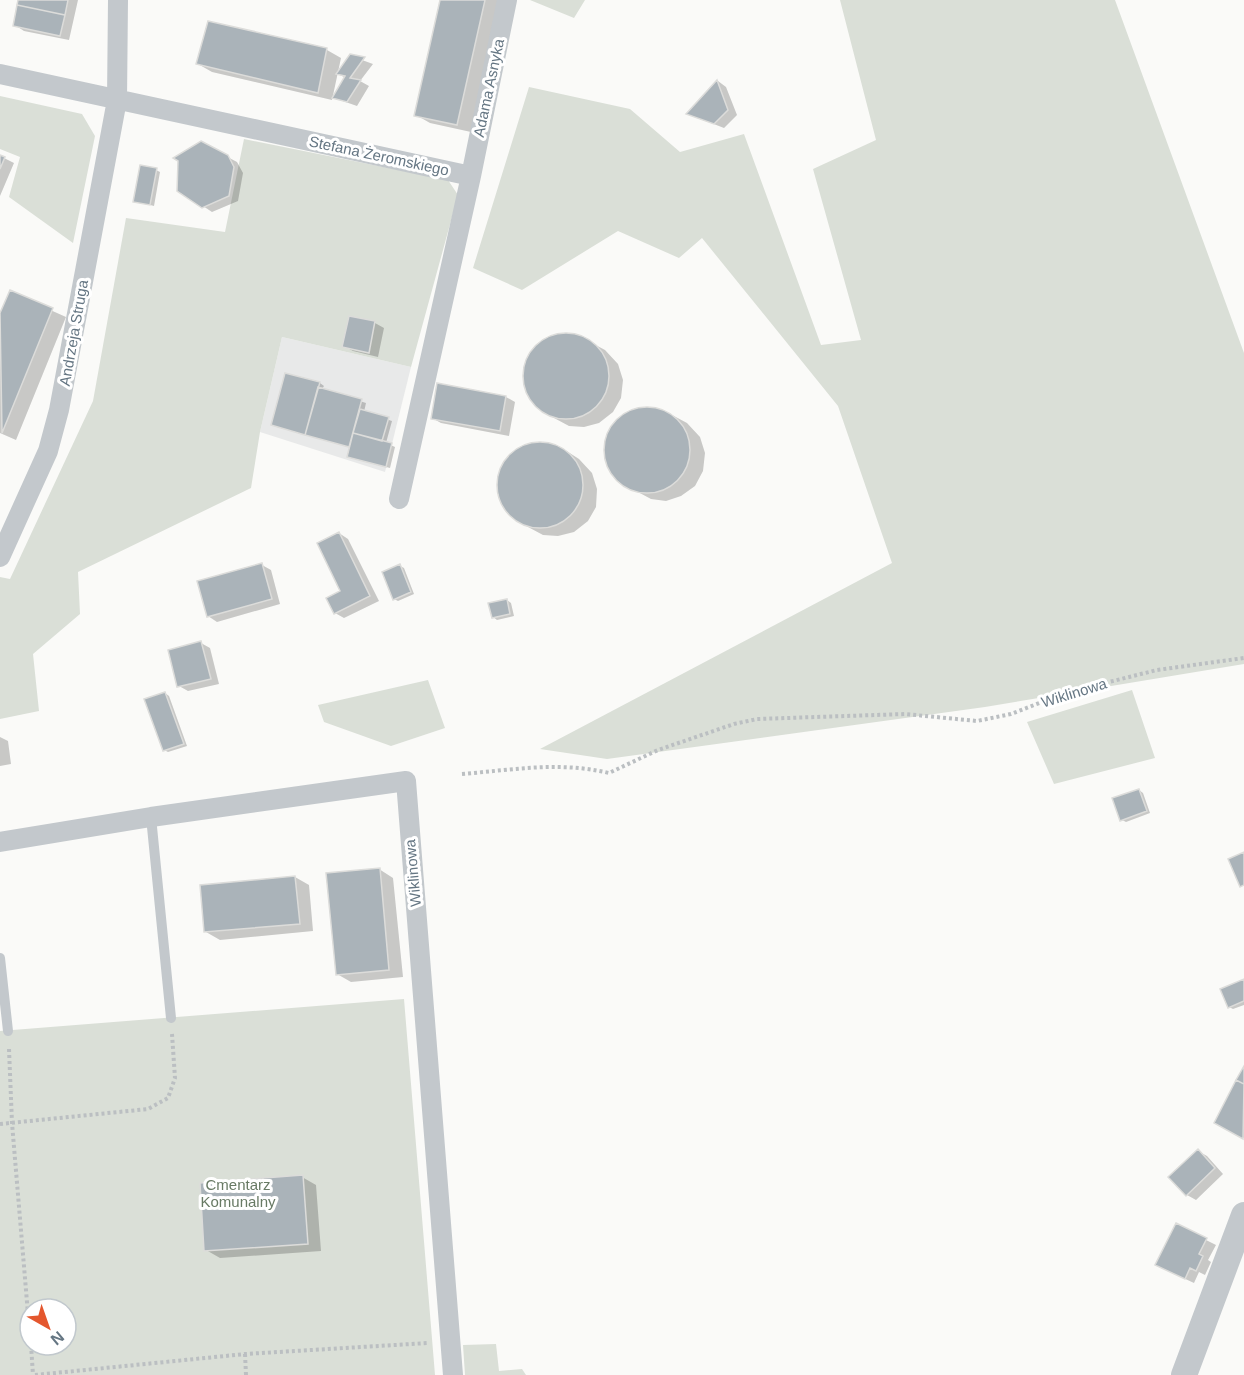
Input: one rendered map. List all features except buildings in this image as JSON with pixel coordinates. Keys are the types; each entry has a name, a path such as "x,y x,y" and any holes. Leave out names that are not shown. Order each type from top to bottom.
{"street":[{"name":"Andrzeja Struga","path":"0,557 48,451 59,410 117,100 118,0"},
{"name":"Adama Asnyka","path":"471,176 507,0"},
{"name":"Stefana Żeromskiego","path":"0,74 471,176"},
{"path":"399,499 471,176"},
{"name":"Wiklinowa","path":"0,843 151,817 406,781 453,1375"},
{"path":"1184,1375 1244,1215"}],"lane":[{"path":"151,817 171,1018"},
{"path":"0,958 8,1031"}],"path":[{"name":"Wiklinowa","path":"462,774 545,765 587,768 609,773 657,750 734,724 757,719 905,714 977,721 1011,714 1065,693 1157,670 1244,658"},
{"path":"0,1124 148,1109 168,1098 175,1078 171,1018"},
{"path":"8,1031 12,1123 27,1297"},
{"path":"32,1357 34,1375 245,1354 450,1342"},
{"path":"245,1354 246,1375"}],"shaded area":[{"path":"282,337 411,367 385,472 260,432"}],"green space":[{"path":"530,0 585,0 574,18"},
{"path":"840,0 1115,0 1244,353 1244,664 985,707 607,759 540,749 892,563 838,406 702,238 679,258 618,231 522,290 473,268 529,87 630,109 680,152 744,134 821,345 861,340 813,169 876,140"},
{"path":"0,96 82,114 95,136 73,243 9,197 20,157 0,149"},
{"path":"244,139 448,180 458,195 411,367 282,337 260,432 251,488 78,572 80,614 33,654 39,711 0,719 0,577 10,579 93,401 126,218 225,232"},
{"path":"428,680 445,728 391,746 324,722 318,705"},
{"path":"1132,690 1155,758 1054,784 1027,722"},
{"name":"Cmentarz Komunalny","path":"404,999 435,1375 0,1375 0,1031"},
{"path":"496,1344 499,1371 522,1369 526,1375 465,1375 463,1345"}]}
